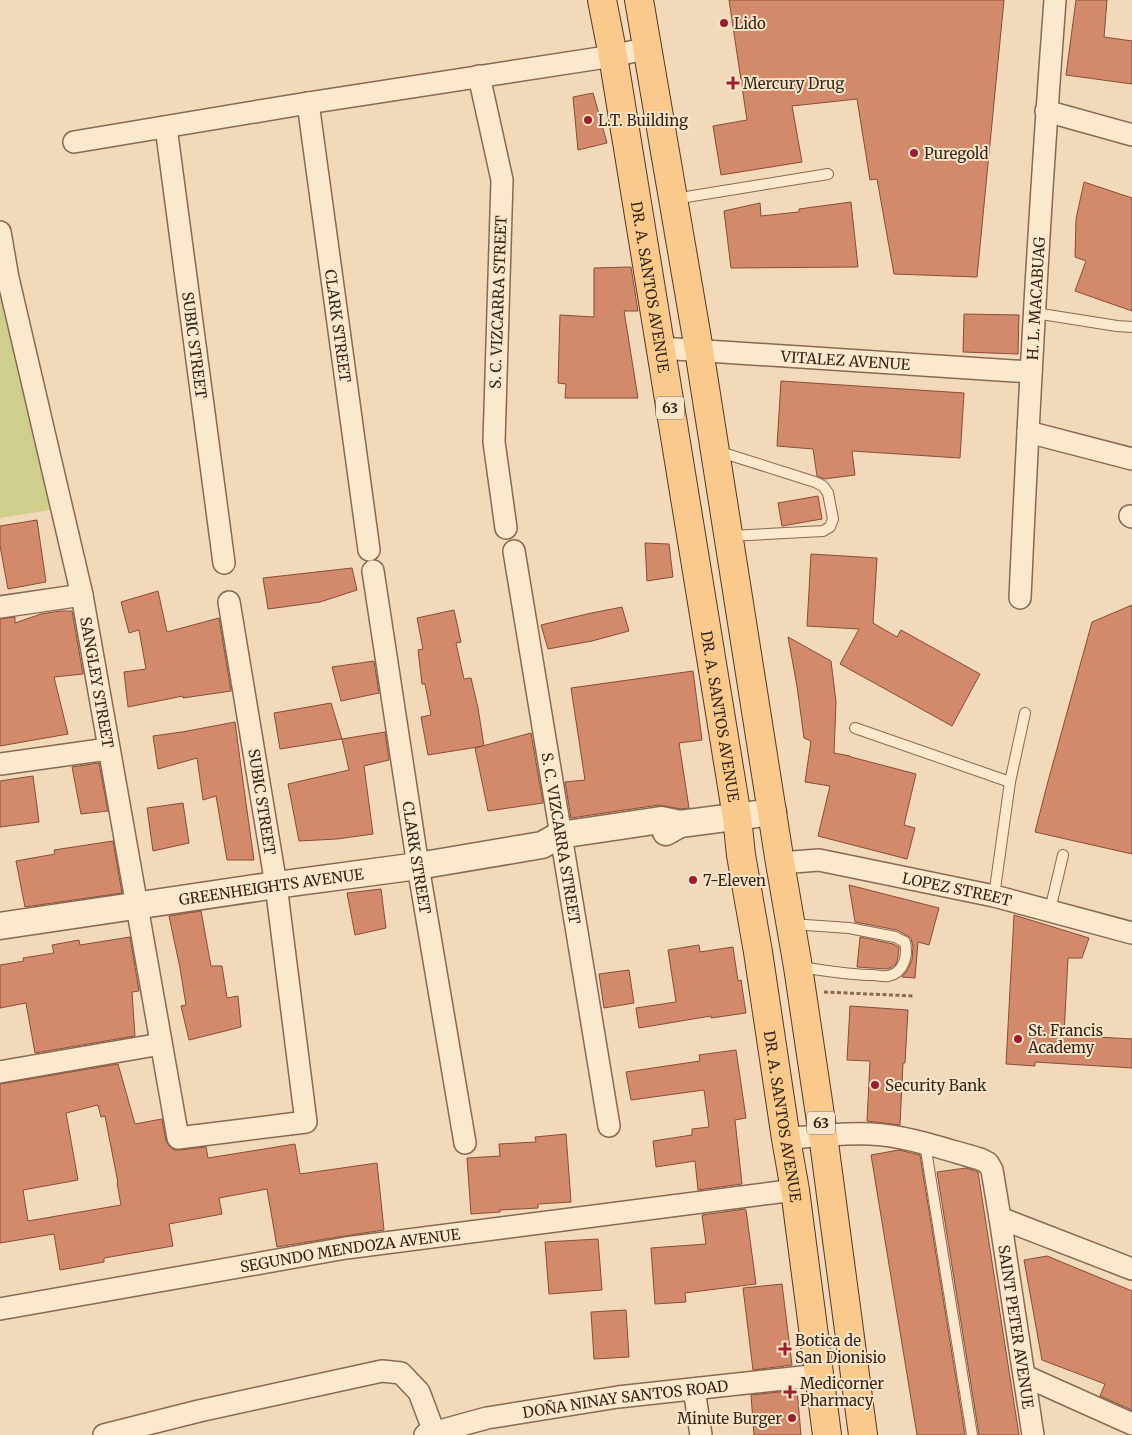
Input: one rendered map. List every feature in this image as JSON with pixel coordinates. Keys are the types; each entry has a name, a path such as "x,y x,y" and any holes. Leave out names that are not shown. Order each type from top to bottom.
{"main road":[{"name":"DR. A. SANTOS AVENUE","path":"602,0 737,817 741,855 795,1190 827,1435"},
{"name":"63","path":"639,0 699,350 791,924 823,1135 863,1435"}],"street":[{"name":"H. L. MACABUAG","path":"1020,598 1046,111 1055,0"},
{"path":"74,142 308,103 612,56 648,48"},
{"name":"S. C. VIZCARRA STREET","path":"479,76 502,180 494,442 506,528"},
{"name":"CLARK STREET","path":"308,103 369,550"},
{"path":"1046,111 1132,134"},
{"name":"SUBIC STREET","path":"166,127 224,563"},
{"name":"SANGLEY STREET","path":"0,232 4,279 82,595 178,1138"},
{"name":"VITALEZ AVENUE","path":"660,348 1031,372"},
{"path":"1028,432 1132,459"},
{"name":"S. C. VIZCARRA STREET","path":"514,551 555,843 609,1126"},
{"name":"CLARK STREET","path":"373,571 418,866 465,1143"},
{"path":"0,607 82,595"},
{"name":"SUBIC STREET","path":"178,1138 306,1122 276,885 229,602"},
{"path":"0,764 108,749"},
{"name":"GREENHEIGHTS AVENUE","path":"0,926 418,866 555,843 664,834 680,824 773,812"},
{"name":"LOPEZ STREET","path":"780,863 819,860 994,896 1132,933"},
{"path":"0,1072 161,1044"},
{"path":"786,1139 823,1135 871,1134 925,1144"},
{"name":"SAINT PETER AVENUE","path":"925,1144 980,1159 988,1163 992,1170 1033,1435"},
{"name":"SEGUNDO MENDOZA AVENUE","path":"0,1309 346,1248 795,1190"},
{"path":"1000,1218 1132,1269"},
{"name":"DOÑA NINAY SANTOS ROAD","path":"104,1435 199,1411 382,1371 401,1373 419,1392 430,1434 486,1418 618,1397 820,1375"},
{"path":"1024,1376 1132,1424"},
{"path":"694,1389 701,1435"}],"lane":[{"path":"673,199 828,174"},
{"path":"1035,313 1132,327"},
{"path":"715,451 823,486 828,493 833,519 830,527 823,532 728,536"},
{"path":"994,896 1010,782 1025,713"},
{"path":"855,728 1010,782"},
{"path":"1050,910 1064,855"},
{"path":"791,924 833,926 895,938 905,942 907,949 906,960 898,971 889,976 863,975 799,979"},
{"path":"925,1144 972,1435"}],"path":[{"path":"799,979 914,996"}],"green space":[{"path":"0,293 50,510 0,518"}],"building":[{"name":"Puregold","path":"729,0 1004,0 977,277 894,274 877,179 870,180 857,99 792,106 802,162 721,175 713,126 747,120"},
{"path":"1076,0 1107,0 1104,37 1132,41 1132,84 1066,75"},
{"name":"L.T. Building","path":"593,93 607,143 578,150 573,97"},
{"path":"1084,182 1132,198 1132,311 1075,291 1086,261 1075,257 1076,219"},
{"path":"851,202 858,267 731,268 724,211 760,203 761,216 799,212 799,209"},
{"path":"631,267 638,311 624,311 638,398 565,398 566,384 558,383 560,315 594,317 594,268"},
{"path":"964,314 1019,315 1018,354 963,352"},
{"path":"781,381 964,393 960,458 852,451 855,475 824,479 817,476 813,449 777,446"},
{"path":"818,496 822,519 782,526 778,503"},
{"path":"37,520 46,582 8,589 0,546 0,526"},
{"path":"645,543 669,544 673,577 647,581"},
{"path":"811,554 877,558 873,623 897,637 901,630 980,674 952,726 840,664 859,629 807,626"},
{"path":"352,568 357,590 320,602 268,609 263,578"},
{"path":"158,591 167,632 219,618 231,691 183,698 183,696 128,707 124,672 146,669 139,630 129,633 121,602"},
{"path":"1132,605 1132,854 1035,832 1092,622"},
{"path":"622,607 629,631 592,641 548,649 541,625"},
{"path":"454,610 461,642 456,643 464,679 471,678 484,746 428,755 421,717 431,715 425,684 422,684 418,650 423,649 417,618"},
{"path":"72,611 83,674 54,677 68,734 0,746 0,619 15,617 15,623 41,614"},
{"path":"788,637 831,661 836,702 834,753 916,774 904,825 915,828 907,859 818,836 830,786 805,782 811,741 804,738"},
{"path":"374,661 379,693 341,701 332,667"},
{"path":"693,671 702,740 679,743 689,808 681,809 659,805 571,818 565,782 585,780 571,688"},
{"path":"331,703 342,739 280,749 274,713"},
{"path":"235,722 254,860 227,860 216,796 203,800 197,758 158,769 153,736"},
{"path":"385,732 389,760 364,766 373,834 337,839 299,841 288,784 349,770 342,739"},
{"path":"531,733 543,803 488,811 475,748"},
{"path":"99,763 108,811 81,814 72,767"},
{"path":"33,776 39,822 0,827 0,781"},
{"path":"183,803 189,843 153,851 147,808"},
{"path":"113,841 122,893 25,907 16,861 55,854 54,850"},
{"path":"849,885 939,908 929,945 918,942 915,978 902,977 912,960 913,947 911,938 897,930 855,922"},
{"path":"381,889 386,928 355,935 347,893"},
{"path":"201,911 211,966 222,966 227,998 238,996 241,1027 189,1040 181,1006 186,1005 169,916"},
{"path":"1014,915 1089,938 1082,958 1068,958 1064,1035 1132,1039 1132,1068 1035,1062 1035,1066 1006,1064"},
{"path":"130,937 139,991 132,992 135,1036 35,1053 26,1003 0,1008 0,965 24,961 23,958 54,953 52,945 79,940 80,945"},
{"path":"860,937 899,947 896,964 886,969 857,967"},
{"path":"699,945 700,952 733,947 738,981 741,980 746,1013 711,1018 711,1016 639,1028 636,1008 676,1002 668,950"},
{"path":"629,970 634,1003 604,1008 599,974"},
{"path":"850,1006 908,1010 900,1125 867,1121 870,1061 847,1060"},
{"path":"736,1050 746,1118 735,1120 742,1184 698,1190 695,1161 656,1167 653,1141 692,1135 692,1129 709,1127 704,1090 631,1100 626,1072 700,1061 699,1055"},
{"path":"118,1064 135,1124 162,1119 166,1141 174,1150 206,1147 208,1158 295,1144 300,1174 377,1163 384,1230 277,1247 267,1189 219,1198 222,1214 169,1224 173,1246 104,1258 104,1262 60,1270 54,1234 0,1243 0,1084","holes":["98,1105 101,1117 105,1116 121,1205 28,1221 23,1190 78,1180 66,1113"]},
{"path":"566,1134 571,1202 538,1204 538,1208 471,1214 467,1158 500,1156 499,1144 536,1142 535,1137"},
{"path":"899,1150 920,1155 965,1435 917,1435 871,1155"},
{"path":"966,1168 978,1172 1019,1435 979,1435 937,1172"},
{"path":"745,1209 756,1284 685,1293 686,1302 655,1304 651,1248 706,1244 702,1215"},
{"path":"598,1239 602,1290 549,1294 545,1242"},
{"path":"1047,1256 1132,1291 1132,1410 1100,1396 1105,1384 1042,1360 1024,1260"},
{"path":"782,1284 792,1365 753,1370 743,1288"},
{"path":"626,1310 629,1357 594,1359 591,1312"},
{"path":"797,1390 801,1435 754,1435 751,1395"}],"place":[{"name":"Lido","path":"724,23"},
{"name":"Mercury Drug","path":"733,83"},
{"name":"L.T. Building","path":"588,120"},
{"name":"Puregold","path":"914,153"},
{"name":"7-Eleven","path":"693,880"},
{"name":"St. Francis Academy","path":"1018,1039"},
{"name":"Security Bank","path":"875,1085"},
{"name":"Botica de San Dionisio","path":"785,1349"},
{"name":"Medicorner Pharmacy","path":"790,1392"},
{"name":"Minute Burger","path":"792,1418"}]}
